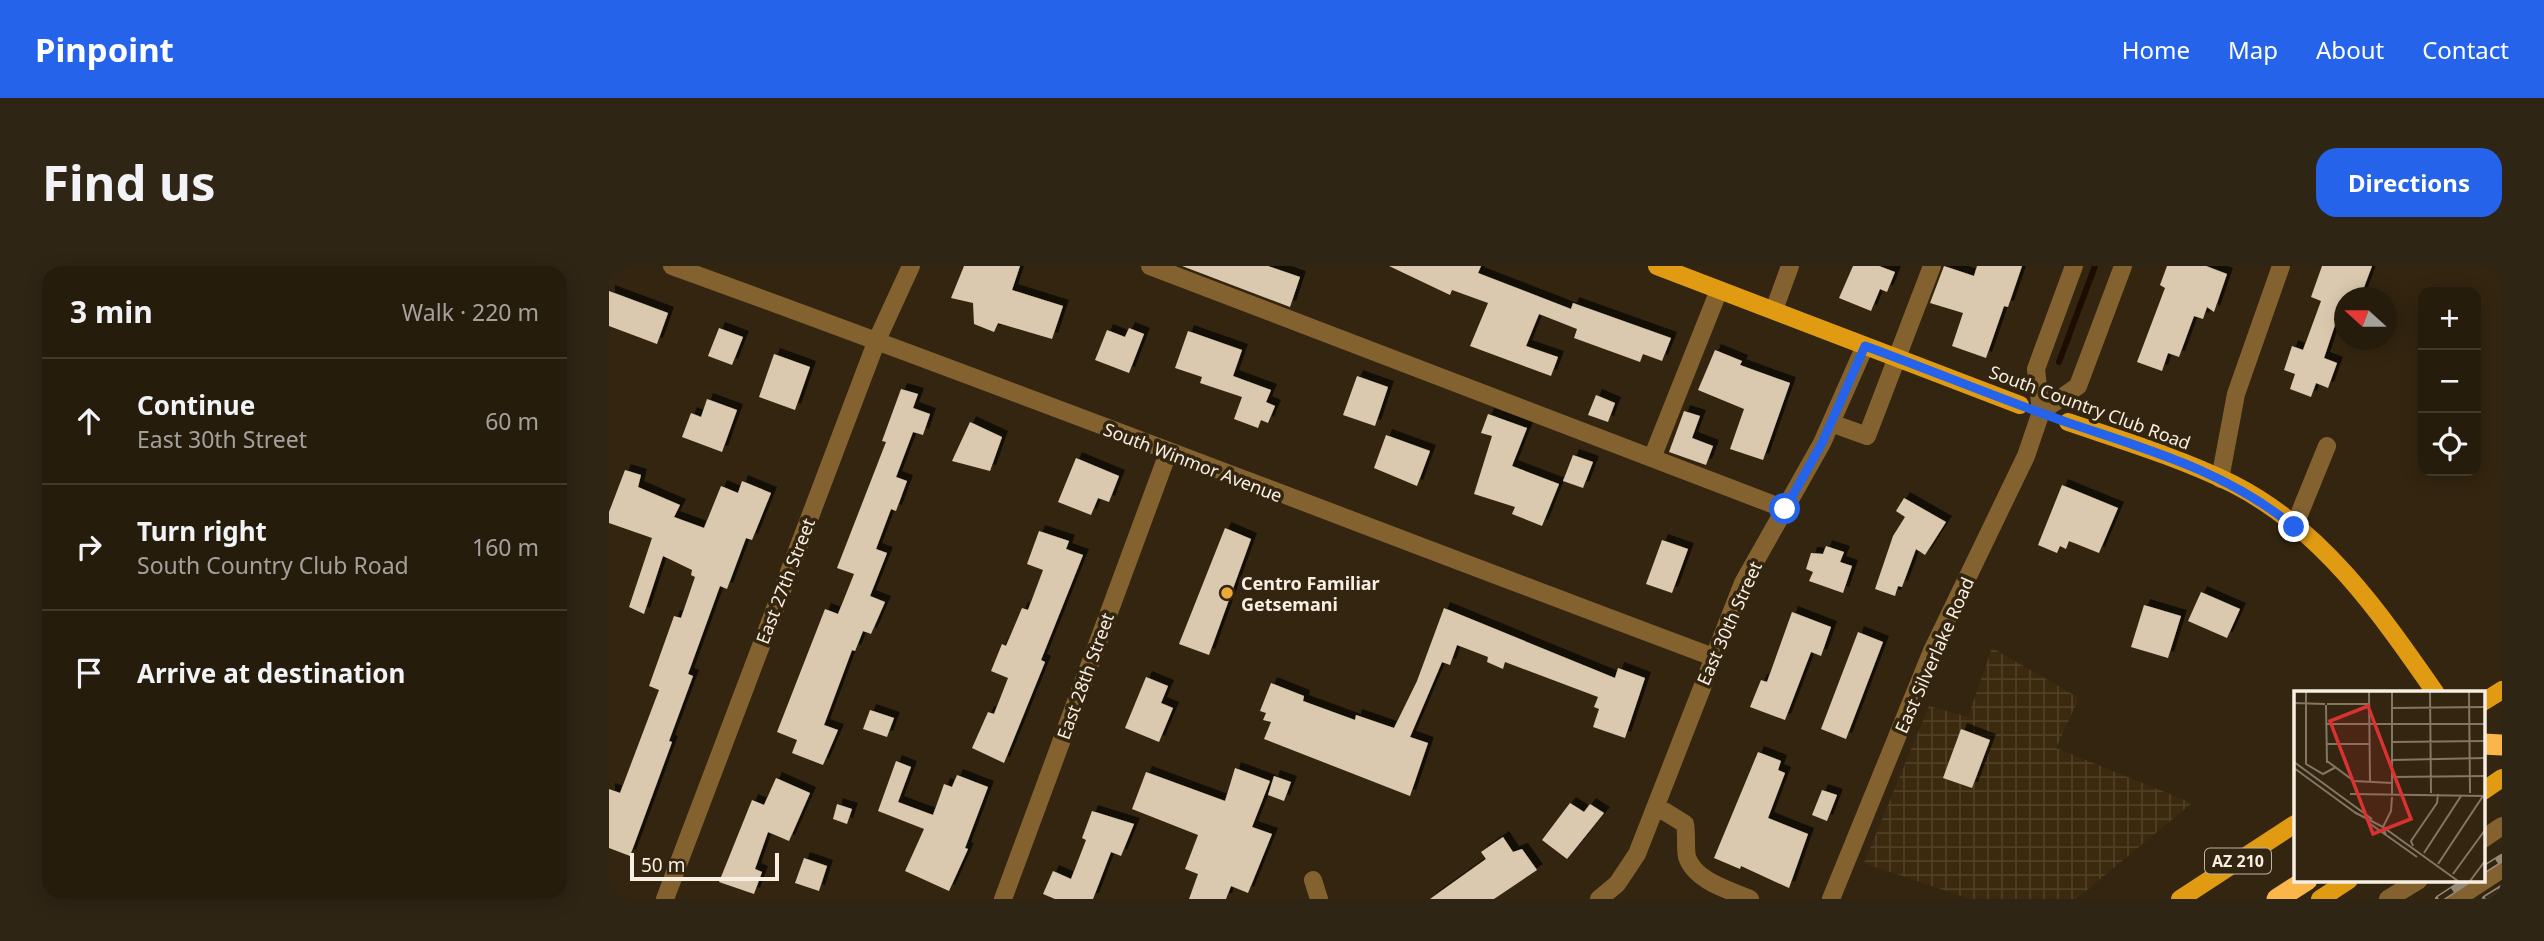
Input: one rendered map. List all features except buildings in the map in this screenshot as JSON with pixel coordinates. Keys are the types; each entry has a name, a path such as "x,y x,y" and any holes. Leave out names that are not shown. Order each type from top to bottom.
{"highway":[{"path":"2277,899 2305,881"}],"main road":[{"name":"South Country Club Road","path":"1657,266 2020,405"},
{"name":"South Country Club Road","path":"2068,422 2167,455 2235,485 2294,527 2344,571 2377,608 2434,691"},
{"path":"2485,701 2502,690"},
{"path":"2485,790 2502,778"},
{"name":"AZ 210","path":"2180,899 2294,825"},
{"path":"2321,899 2348,881"}],"street":[{"name":"South Winmor Avenue","path":"672,266 877,340 1168,453 1713,657"},
{"name":"East 27th Street","path":"665,899 877,340 911,266"},
{"path":"1150,266 1785,509"},
{"path":"1774,310 1790,266"},
{"path":"1831,423 1867,436 1932,266"},
{"name":"East Silverlake Road","path":"1831,899 1933,651 2026,456 2041,412 2036,369 2074,266"},
{"path":"2041,412 2078,386 2123,266"},
{"path":"2220,479 2236,394 2281,266"},
{"path":"1653,458 1719,290"},
{"name":"East 30th Street","path":"1599,899 1617,884 1632,865 1743,583 1831,423 1865,346"},
{"name":"South Country Club Road","path":"2020,405 2068,422"},
{"path":"2294,527 2327,446"},
{"name":"East 28th Street","path":"1003,899 1168,453"},
{"path":"1656,806 1685,824 1686,855 1692,866 1704,877 1750,899"},
{"path":"2485,838 2502,826"},
{"path":"2485,880 2502,869"},
{"path":"1313,880 1319,899"},
{"path":"2388,899 2417,881"},
{"path":"2456,899 2484,881"}],"shaded area":[{"path":"1992,648 2079,698 2056,748 2192,803 2076,899 1970,899 1864,863 1929,706 1968,717"}],"waterway":[{"path":"2059,362 2095,266"}],"railway":[{"path":"2485,869 2502,858"},
{"path":"2439,899 2466,881"},
{"path":"2486,899 2502,889"}],"place":[{"name":"Centro Familiar Getsemani","path":"1227,593"}],"route":[{"path":"1785,509 1822,443 1865,346 2068,422 2171,457 2235,485 2294,527"}]}
